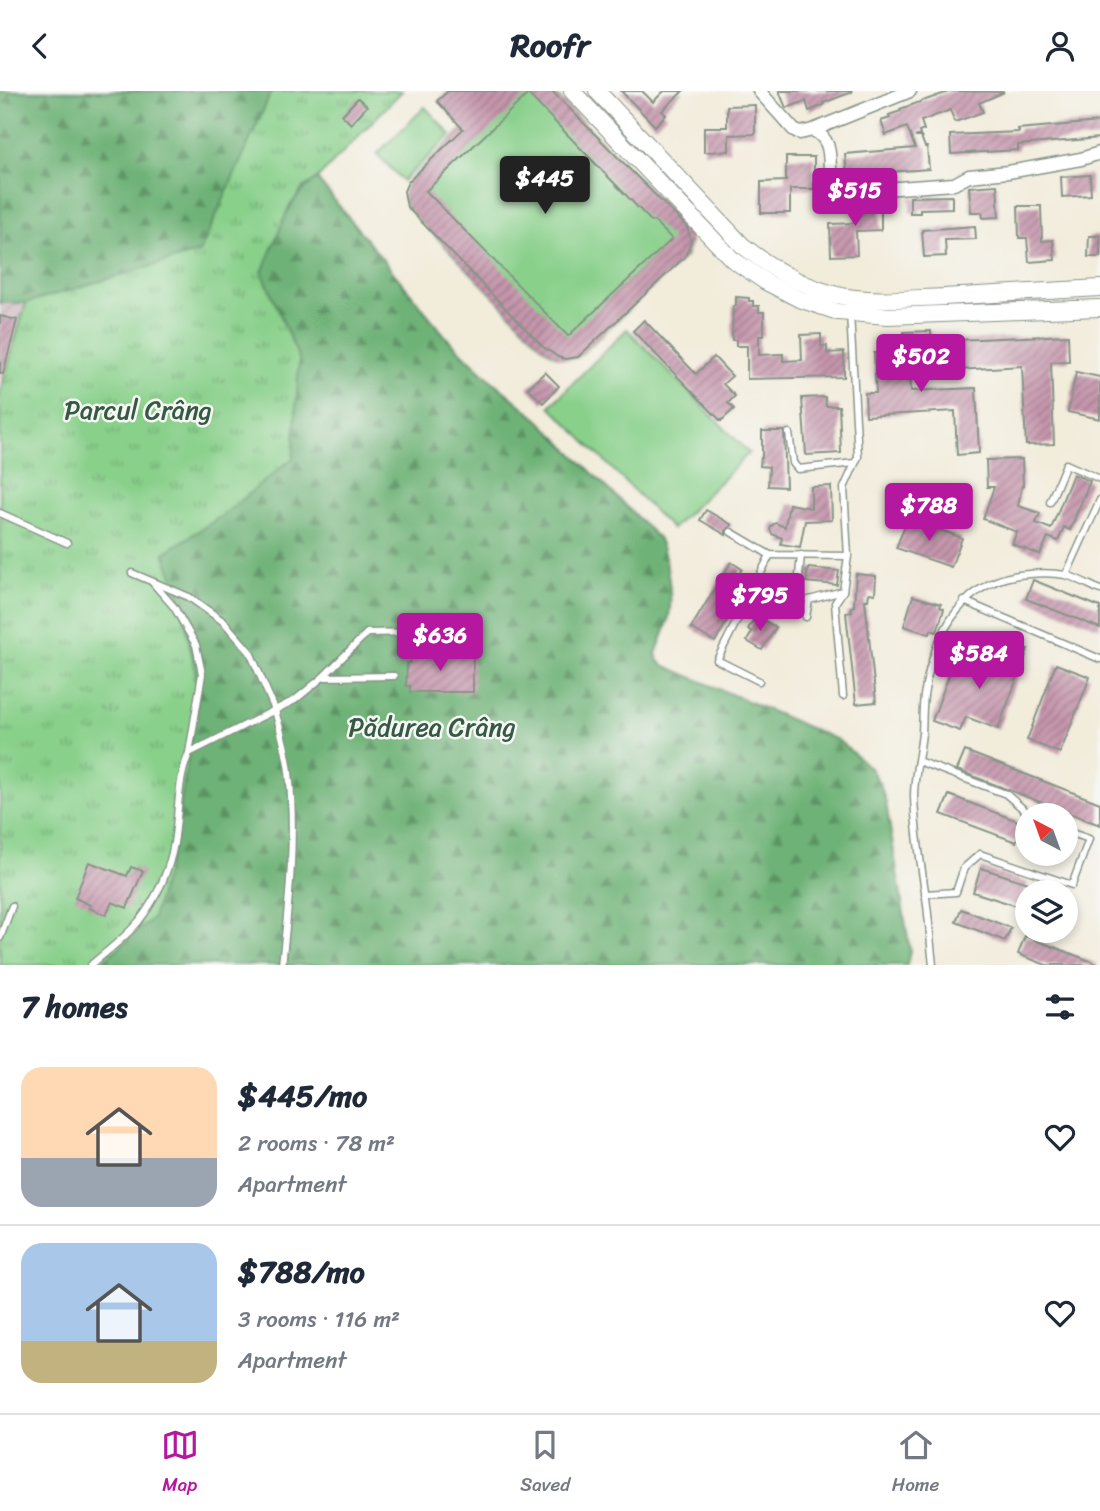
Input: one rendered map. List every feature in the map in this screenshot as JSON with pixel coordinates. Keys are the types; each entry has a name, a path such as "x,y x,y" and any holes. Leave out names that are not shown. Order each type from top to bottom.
{"main road":[{"path":"597,91 757,257 789,277 825,291 850,305 888,316 1100,308"},
{"path":"578,93 732,259 783,292 822,307 889,300 1100,288"},
{"path":"956,296 956,314"}],"street":[{"path":"759,91 793,130 800,133 911,91"},
{"path":"813,130 828,142 831,181 835,189 842,192 954,184 969,176 1008,172 1100,153"}],"lane":[{"path":"835,603 844,591 848,556 844,488 858,457 850,305"},
{"path":"789,433 793,463 799,469 855,463"},
{"path":"1050,502 1066,464 1100,479"},
{"path":"1066,575 1100,500"},
{"path":"0,513 67,543"},
{"path":"731,533 770,555 848,556"},
{"path":"759,681 717,660 770,555"},
{"path":"801,555 797,595 806,617 809,600"},
{"path":"132,573 189,597 225,622 250,652 275,709 289,771 292,836 288,915 282,965"},
{"path":"933,965 914,794 924,693 931,664 950,621 964,601 974,593 993,582 1020,574 1066,575 1100,590"},
{"path":"91,965 138,923 165,874 174,845 181,777 189,753 202,674 196,645 174,607 152,581"},
{"path":"797,595 809,600 844,591"},
{"path":"829,594 835,603 843,696"},
{"path":"964,601 1100,659"},
{"path":"189,753 295,700 323,677 367,633 470,631"},
{"path":"323,677 394,676"},
{"path":"918,761 1006,794 1016,803"},
{"path":"1016,866 1072,885 1088,839 1078,835"},
{"path":"925,894 956,892 964,868 980,854 1015,866"},
{"path":"0,938 12,906"}],"shaded area":[{"path":"0,303 26,303 0,394"}],"green space":[{"path":"0,91 272,91 200,252 26,303 0,303"},
{"name":"Parcul Crâng","path":"272,91 402,91 317,179 304,187 289,207 262,272 299,359 293,458 223,515 164,553 179,592 199,690 174,845 153,918 99,965 0,965 0,394 26,303 200,252"},
{"path":"502,91 552,91 689,231 690,242 685,257 578,357 559,357 542,346 406,204 404,195 408,182"},
{"path":"425,107 451,135 403,181 377,154"},
{"name":"Pădurea Crâng","path":"317,179 447,338 539,420 658,538 670,588 670,608 656,654 658,660 663,665 838,740 870,768 880,784 886,803 910,951 907,965 99,965 153,918 179,592 164,553 223,515 299,359 262,272 289,209 306,187"},
{"path":"627,329 749,453 672,529 550,406"}],"building":[{"path":"448,91 552,91 687,227 691,241 685,257 578,357 558,357 542,346 407,207 404,191 408,182 463,129 437,101","holes":["528,94 651,221 672,239 568,336 426,191"]},
{"path":"621,91 642,91 653,102 664,91 683,91 662,111 666,115 655,126"},
{"path":"779,91 852,92 809,111 806,101 786,108"},
{"path":"951,91 1004,92 979,103 983,112 955,122 950,110 921,121 924,130 915,137 921,137 927,147 929,169 847,175 845,154 915,148 907,127 886,135 881,121 890,118 889,115 901,111 900,109"},
{"path":"358,98 367,106 351,124 342,115"},
{"path":"755,105 755,134 729,135 729,151 704,152 704,127 727,127 727,106"},
{"path":"1099,122 1100,138 1018,145 1018,150 951,154 950,135 1019,132 1018,129"},
{"path":"786,157 814,157 814,189 790,189 790,213 761,213 761,182 786,181"},
{"path":"1090,175 1091,195 1062,197 1061,177"},
{"path":"997,185 999,217 983,218 982,212 971,212 969,187"},
{"path":"952,196 952,208 920,209 920,213 910,213 910,197"},
{"path":"881,201 881,230 856,231 857,255 831,256 830,224 856,223 855,202"},
{"path":"1018,206 1041,206 1042,241 1053,240 1055,260 1029,262 1027,238 1019,238"},
{"path":"975,226 976,239 945,240 946,256 924,257 922,230"},
{"path":"1089,236 1100,236 1100,257 1088,257"},
{"path":"736,297 749,298 749,301 753,301 753,306 759,306 759,312 764,312 764,336 759,336 759,355 783,354 783,361 802,360 801,335 821,334 821,346 827,346 827,353 844,352 844,377 747,379 747,346 736,346 736,340 732,340 733,306 736,306"},
{"path":"0,316 17,320 3,374 0,373"},
{"path":"644,320 696,374 714,357 732,376 723,384 735,396 728,403 734,409 721,421 633,331"},
{"path":"931,331 931,351 909,352 911,391 976,388 979,453 957,455 955,411 866,416 865,393 876,393 874,353 904,352 904,332"},
{"path":"1068,335 1069,361 1051,362 1054,444 1026,445 1022,366 958,370 956,340"},
{"path":"545,372 559,386 543,403 528,388"},
{"path":"1076,372 1100,377 1100,419 1068,412"},
{"path":"825,397 826,406 839,406 841,453 806,455 802,398"},
{"path":"762,431 784,431 786,487 768,486 769,467 760,466"},
{"path":"1022,459 1023,486 1018,506 1040,513 1036,523 1051,529 1073,474 1090,481 1070,530 1064,527 1058,541 1048,537 1040,555 1012,544 1017,532 983,519 994,487 987,487 986,460"},
{"path":"831,486 832,520 805,521 800,547 781,544 782,538 772,534 770,529 776,523 785,527 789,504 811,508 811,487"},
{"path":"706,510 732,525 726,530 726,535 700,520"},
{"path":"908,518 962,538 951,567 896,548"},
{"path":"731,562 742,569 723,599 736,606 715,642 691,628"},
{"path":"808,568 839,571 837,585 806,582"},
{"path":"856,574 876,576 875,594 869,593 868,600 865,600 876,702 856,704 846,613 852,612 851,607 854,606"},
{"path":"1033,580 1100,607 1100,628 1026,599"},
{"path":"913,596 941,604 940,607 944,609 937,632 931,630 930,634 904,626"},
{"path":"756,616 776,627 762,650 747,641 752,632 748,629"},
{"path":"1008,642 1028,649 998,729 966,717 960,731 932,721 955,659 996,674"},
{"path":"410,653 473,653 473,692 410,692 410,686 406,686"},
{"path":"1056,664 1090,677 1060,753 1027,740"},
{"path":"965,751 1100,803 1100,825 1078,817 1078,803 1043,803 957,770"},
{"path":"949,795 1015,820 1015,842 941,814"},
{"path":"89,862 127,876 131,867 143,871 127,908 112,902 106,915 75,898"},
{"path":"981,868 1019,880 1015,880 1015,905 973,892"},
{"path":"961,909 1011,928 1005,941 956,922"},
{"path":"1022,943 1043,943 1098,965 1046,965 1018,954"}]}
